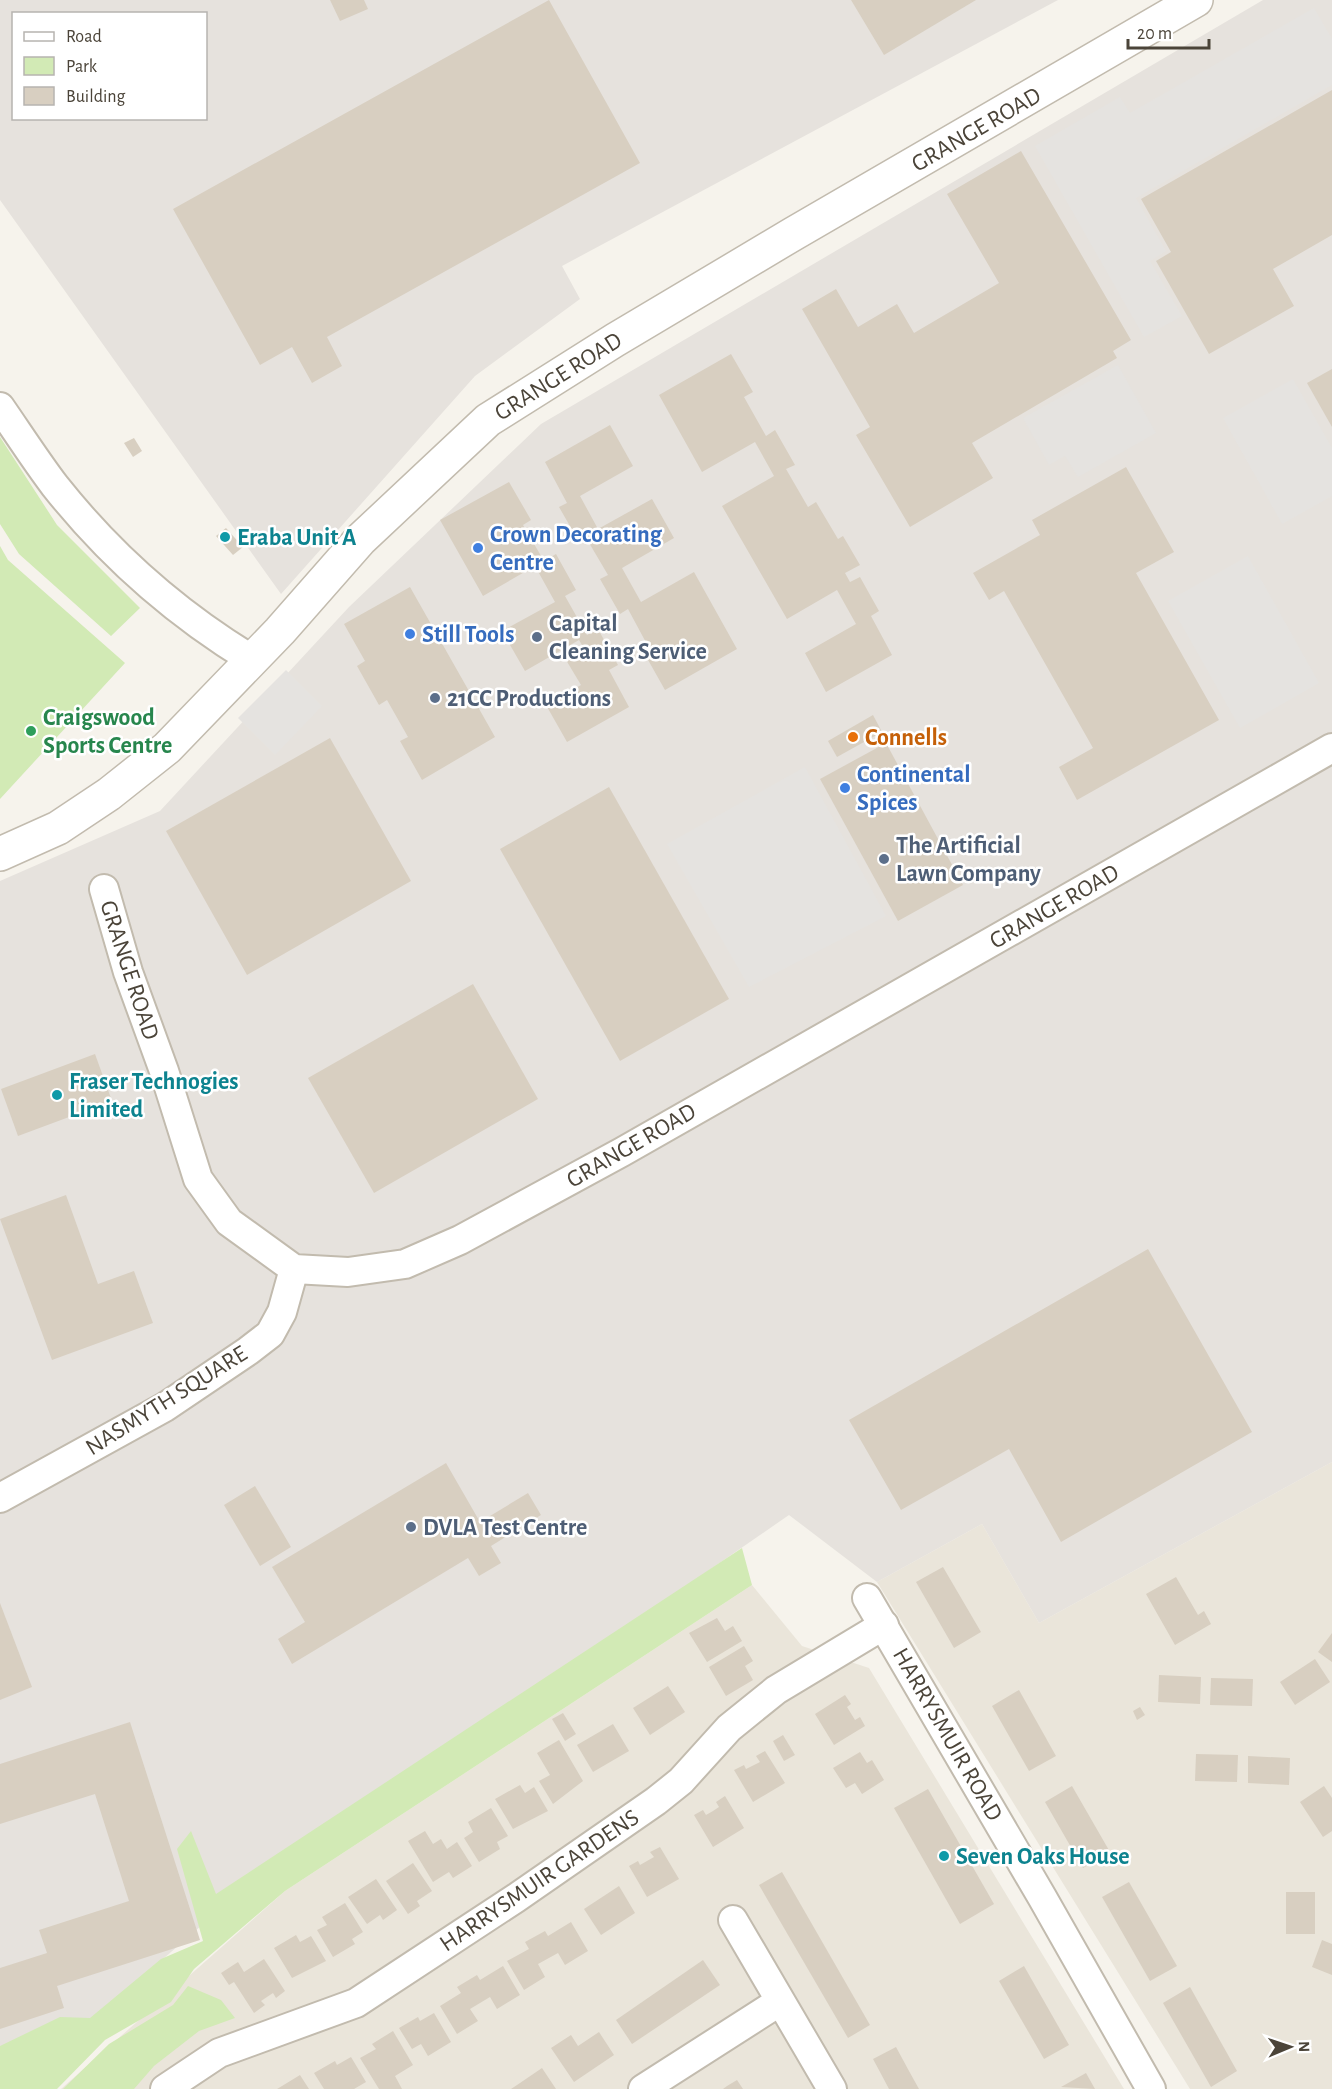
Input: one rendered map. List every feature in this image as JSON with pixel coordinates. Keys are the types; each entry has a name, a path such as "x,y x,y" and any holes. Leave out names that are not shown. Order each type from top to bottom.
{"street":[{"name":"GRANGE ROAD","path":"0,854 58,828 109,794 167,748 280,631 360,540 488,420 615,340 765,251 1196,0"},
{"path":"0,406 56,486 108,544 167,599 207,632 251,659"},
{"name":"GRANGE ROAD","path":"104,889 128,972 164,1071 198,1179 229,1222 294,1269 348,1272 405,1264 460,1240 622,1152 1332,748"},
{"name":"NASMYTH SQUARE","path":"0,1498 165,1407 270,1334 282,1312 294,1269"},
{"name":"HARRYSMUIR ROAD","path":"867,1598 1151,2089"},
{"name":"HARRYSMUIR GARDENS","path":"165,2089 219,2053 356,2003 366,1997 516,1898 656,1801 681,1781 729,1728 776,1690 884,1625"},
{"path":"733,1920 832,2089"},
{"path":"643,2089 779,2002"}],"shaded area":[{"path":"0,0 1058,0 562,266 580,299 475,376 281,594 0,200"},
{"path":"1263,0 1332,0 1332,1462 1039,1623 982,1524 877,1582 789,1515 226,1904 14,2089 0,2089 0,881 160,811 349,607 541,424"},
{"path":"1314,8 1332,39 1332,85 1136,198 1166,251 1150,261 1182,316 1144,337 1035,146 1120,97 1130,113"},
{"path":"1118,365 1156,433 1078,477 1065,456 1049,465 1023,418"},
{"path":"1293,379 1332,448 1332,496 1282,524 1223,418"},
{"path":"1248,556 1319,683 1240,728 1168,601"},
{"path":"286,670 322,706 275,755 238,718"},
{"path":"805,767 886,916 749,987 667,844"},
{"path":"1332,1462 1332,2089 1190,2089 877,1582 982,1524 1039,1623"},
{"path":"752,1585 802,1646 869,1668 1124,2089 61,2089 285,1891"}],"green space":[{"path":"0,437 57,525 140,608 111,636 19,554 0,524"},
{"name":"Craigswood Sports Centre","path":"0,546 8,560 125,663 0,799"},
{"path":"742,1548 752,1585 285,1891 194,1969 171,2002 105,2040 57,2089 0,2089 0,2046 60,2017 90,2018 161,1959 203,1941 177,1849 191,1831 216,1894"},
{"path":"188,1986 221,2000 235,2018 199,2031 154,2066 134,2089 63,2089 109,2044 173,2005"}],"building":[{"path":"330,0 364,0 368,9 340,21"},
{"path":"549,0 640,163 327,337 342,366 312,383 292,347 260,365 173,209"},
{"path":"851,0 976,0 884,55"},
{"path":"1332,90 1332,235 1273,269 1294,306 1209,354 1156,261 1171,252 1141,199"},
{"path":"1021,151 1131,340 1113,351 1117,358 972,443 993,478 910,527 856,435 870,427 802,309 836,289 858,327 897,304 914,333 999,283 947,194"},
{"path":"731,354 753,392 744,397 766,436 775,430 795,465 786,469 808,507 816,502 838,539 843,536 860,565 845,573 850,582 860,577 879,611 871,616 892,655 826,692 805,653 856,624 837,590 787,619 722,506 774,476 755,442 702,472 659,395"},
{"path":"1332,369 1332,427 1307,383"},
{"path":"610,425 633,466 580,496 598,529 652,499 674,538 622,568 641,602 694,572 737,649 665,690 643,651 649,648 628,609 620,614 600,579 608,575 585,536 578,540 559,507 567,503 545,462"},
{"path":"134,438 142,451 133,457 124,443"},
{"path":"1126,467 1174,552 1136,573 1219,720 1077,800 1059,767 1093,748 1004,591 989,600 973,573 1040,535 1032,520"},
{"path":"509,482 531,520 523,525 544,561 556,554 576,590 565,596 587,635 598,629 618,665 609,670 629,707 567,742 546,705 581,685 566,660 585,650 579,640 525,671 502,631 555,602 535,566 483,596 440,520"},
{"path":"226,528 243,547 233,555 216,536"},
{"path":"410,587 495,737 422,780 400,741 408,737 387,700 379,705 357,666 365,661 344,624"},
{"path":"873,715 882,732 837,757 828,741"},
{"path":"330,738 411,881 247,975 166,831"},
{"path":"886,743 963,885 898,921 820,779"},
{"path":"609,787 729,999 620,1061 500,849"},
{"path":"473,984 538,1099 374,1193 308,1078"},
{"name":"Fraser Technogies Limited","path":"95,1054 112,1101 18,1136 1,1089"},
{"path":"66,1195 98,1284 134,1271 153,1323 52,1360 0,1219"},
{"path":"1148,1249 1252,1432 1061,1542 1009,1449 901,1510 849,1420"},
{"path":"446,1463 480,1522 528,1493 541,1515 491,1546 501,1563 479,1576 468,1558 292,1664 278,1639 305,1622 272,1567"},
{"path":"255,1486 291,1547 260,1566 224,1505"},
{"path":"943,1567 981,1632 954,1648 916,1582"},
{"path":"1176,1577 1198,1615 1204,1611 1211,1624 1175,1645 1146,1594"},
{"path":"0,1603 32,1687 0,1700"},
{"path":"717,1618 725,1631 733,1626 742,1641 707,1662 689,1633"},
{"path":"1332,1633 1332,1662 1318,1652"},
{"path":"744,1646 753,1661 745,1666 753,1680 726,1696 709,1667"},
{"path":"1315,1659 1330,1682 1295,1705 1280,1682"},
{"path":"1159,1675 1201,1677 1200,1704 1158,1702"},
{"path":"1211,1678 1253,1679 1252,1706 1210,1705"},
{"path":"668,1686 685,1712 650,1735 633,1708"},
{"path":"1019,1690 1056,1756 1029,1771 992,1706"},
{"path":"845,1695 851,1704 847,1707 855,1720 860,1717 865,1726 834,1745 815,1714"},
{"path":"1140,1707 1145,1715 1137,1720 1133,1711"},
{"path":"563,1713 576,1734 565,1741 552,1719"},
{"path":"130,1722 200,1940 57,1986 64,2008 0,2029 0,1968 47,1953 39,1930 129,1901 95,1794 0,1824 0,1764"},
{"path":"613,1724 629,1751 593,1772 577,1745"},
{"path":"783,1735 795,1755 784,1761 773,1741"},
{"path":"559,1740 583,1781 553,1804 539,1781 550,1775 537,1753"},
{"path":"765,1751 785,1783 753,1802 734,1770 744,1765 746,1769 760,1762 756,1756"},
{"path":"860,1752 867,1763 872,1760 884,1780 862,1794 855,1783 846,1788 833,1768"},
{"path":"1196,1754 1238,1755 1237,1782 1195,1781"},
{"path":"1248,1756 1290,1758 1289,1785 1248,1783"},
{"path":"520,1785 525,1793 534,1787 548,1811 513,1829 495,1799"},
{"path":"1072,1786 1110,1852 1083,1868 1045,1802"},
{"path":"1324,1786 1332,1798 1332,1831 1323,1837 1300,1802"},
{"name":"Seven Oaks House","path":"928,1789 994,1904 960,1924 894,1808"},
{"path":"725,1796 744,1828 713,1847 694,1815 703,1810 706,1815 713,1811 719,1807 716,1802"},
{"path":"491,1808 508,1836 497,1842 500,1849 479,1862 464,1838 473,1832 468,1822"},
{"path":"425,1831 433,1844 441,1839 447,1849 457,1842 472,1866 453,1878 449,1872 433,1882 408,1841"},
{"path":"660,1847 679,1879 647,1897 629,1866 638,1861 640,1865 654,1857 650,1852"},
{"path":"413,1863 432,1891 417,1901 420,1906 408,1914 386,1881"},
{"path":"782,1872 870,2025 848,2038 759,1885"},
{"path":"376,1879 397,1910 383,1920 380,1915 367,1924 348,1897"},
{"path":"1129,1882 1177,1966 1150,1981 1102,1897"},
{"path":"619,1886 635,1913 601,1935 584,1909"},
{"path":"1286,1892 1315,1892 1315,1934 1286,1934"},
{"path":"345,1903 363,1932 352,1939 355,1944 333,1957 317,1930 327,1925 322,1917"},
{"path":"571,1922 588,1951 565,1965 558,1953 538,1964 545,1977 524,1990 507,1961 529,1949 525,1942 545,1931 548,1936"},
{"path":"296,1935 300,1942 311,1936 326,1961 292,1978 274,1948"},
{"path":"1322,1940 1332,1944 1332,1975 1312,1967"},
{"path":"264,1959 285,1991 276,1998 273,1993 261,2001 265,2005 254,2013 234,1982 229,1985 221,1973 238,1962 244,1972"},
{"path":"703,1960 720,1985 632,2044 616,2020"},
{"path":"503,1966 520,1995 497,2009 490,1997 470,2009 478,2021 457,2034 440,2006 461,1993 457,1987 477,1975 480,1980"},
{"path":"1024,1966 1069,2045 1044,2059 999,1981"},
{"path":"1190,1987 1237,2071 1211,2087 1163,2003"},
{"path":"434,2013 451,2042 428,2056 421,2044 412,2049 399,2028 418,2017 420,2021"},
{"path":"393,2031 413,2065 395,2076 402,2089 379,2089 360,2058 376,2049 372,2044"},
{"path":"599,2032 614,2055 574,2082 551,2048 571,2035 578,2046"},
{"path":"896,2047 919,2089 889,2089 873,2059"},
{"path":"351,2057 366,2082 354,2089 324,2089 314,2073 335,2061 337,2065"},
{"path":"542,2068 556,2089 511,2089 520,2083"},
{"path":"1086,2073 1095,2089 1061,2087"},
{"path":"300,2075 309,2089 277,2089 282,2086"},
{"path":"737,2080 743,2089 723,2089 727,2086"}],"place":[{"name":"Eraba Unit A","path":"225,537"},
{"name":"Crown Decorating Centre","path":"478,548"},
{"name":"Still Tools","path":"410,634"},
{"name":"Capital Cleaning Service","path":"537,637"},
{"name":"21CC Productions","path":"435,698"},
{"name":"Craigswood Sports Centre","path":"31,731"},
{"name":"Connells","path":"853,737"},
{"name":"Continental Spices","path":"845,788"},
{"name":"The Artificial Lawn Company","path":"884,859"},
{"name":"Fraser Technogies Limited","path":"57,1095"},
{"name":"DVLA Test Centre","path":"411,1527"},
{"name":"Seven Oaks House","path":"944,1856"}]}
